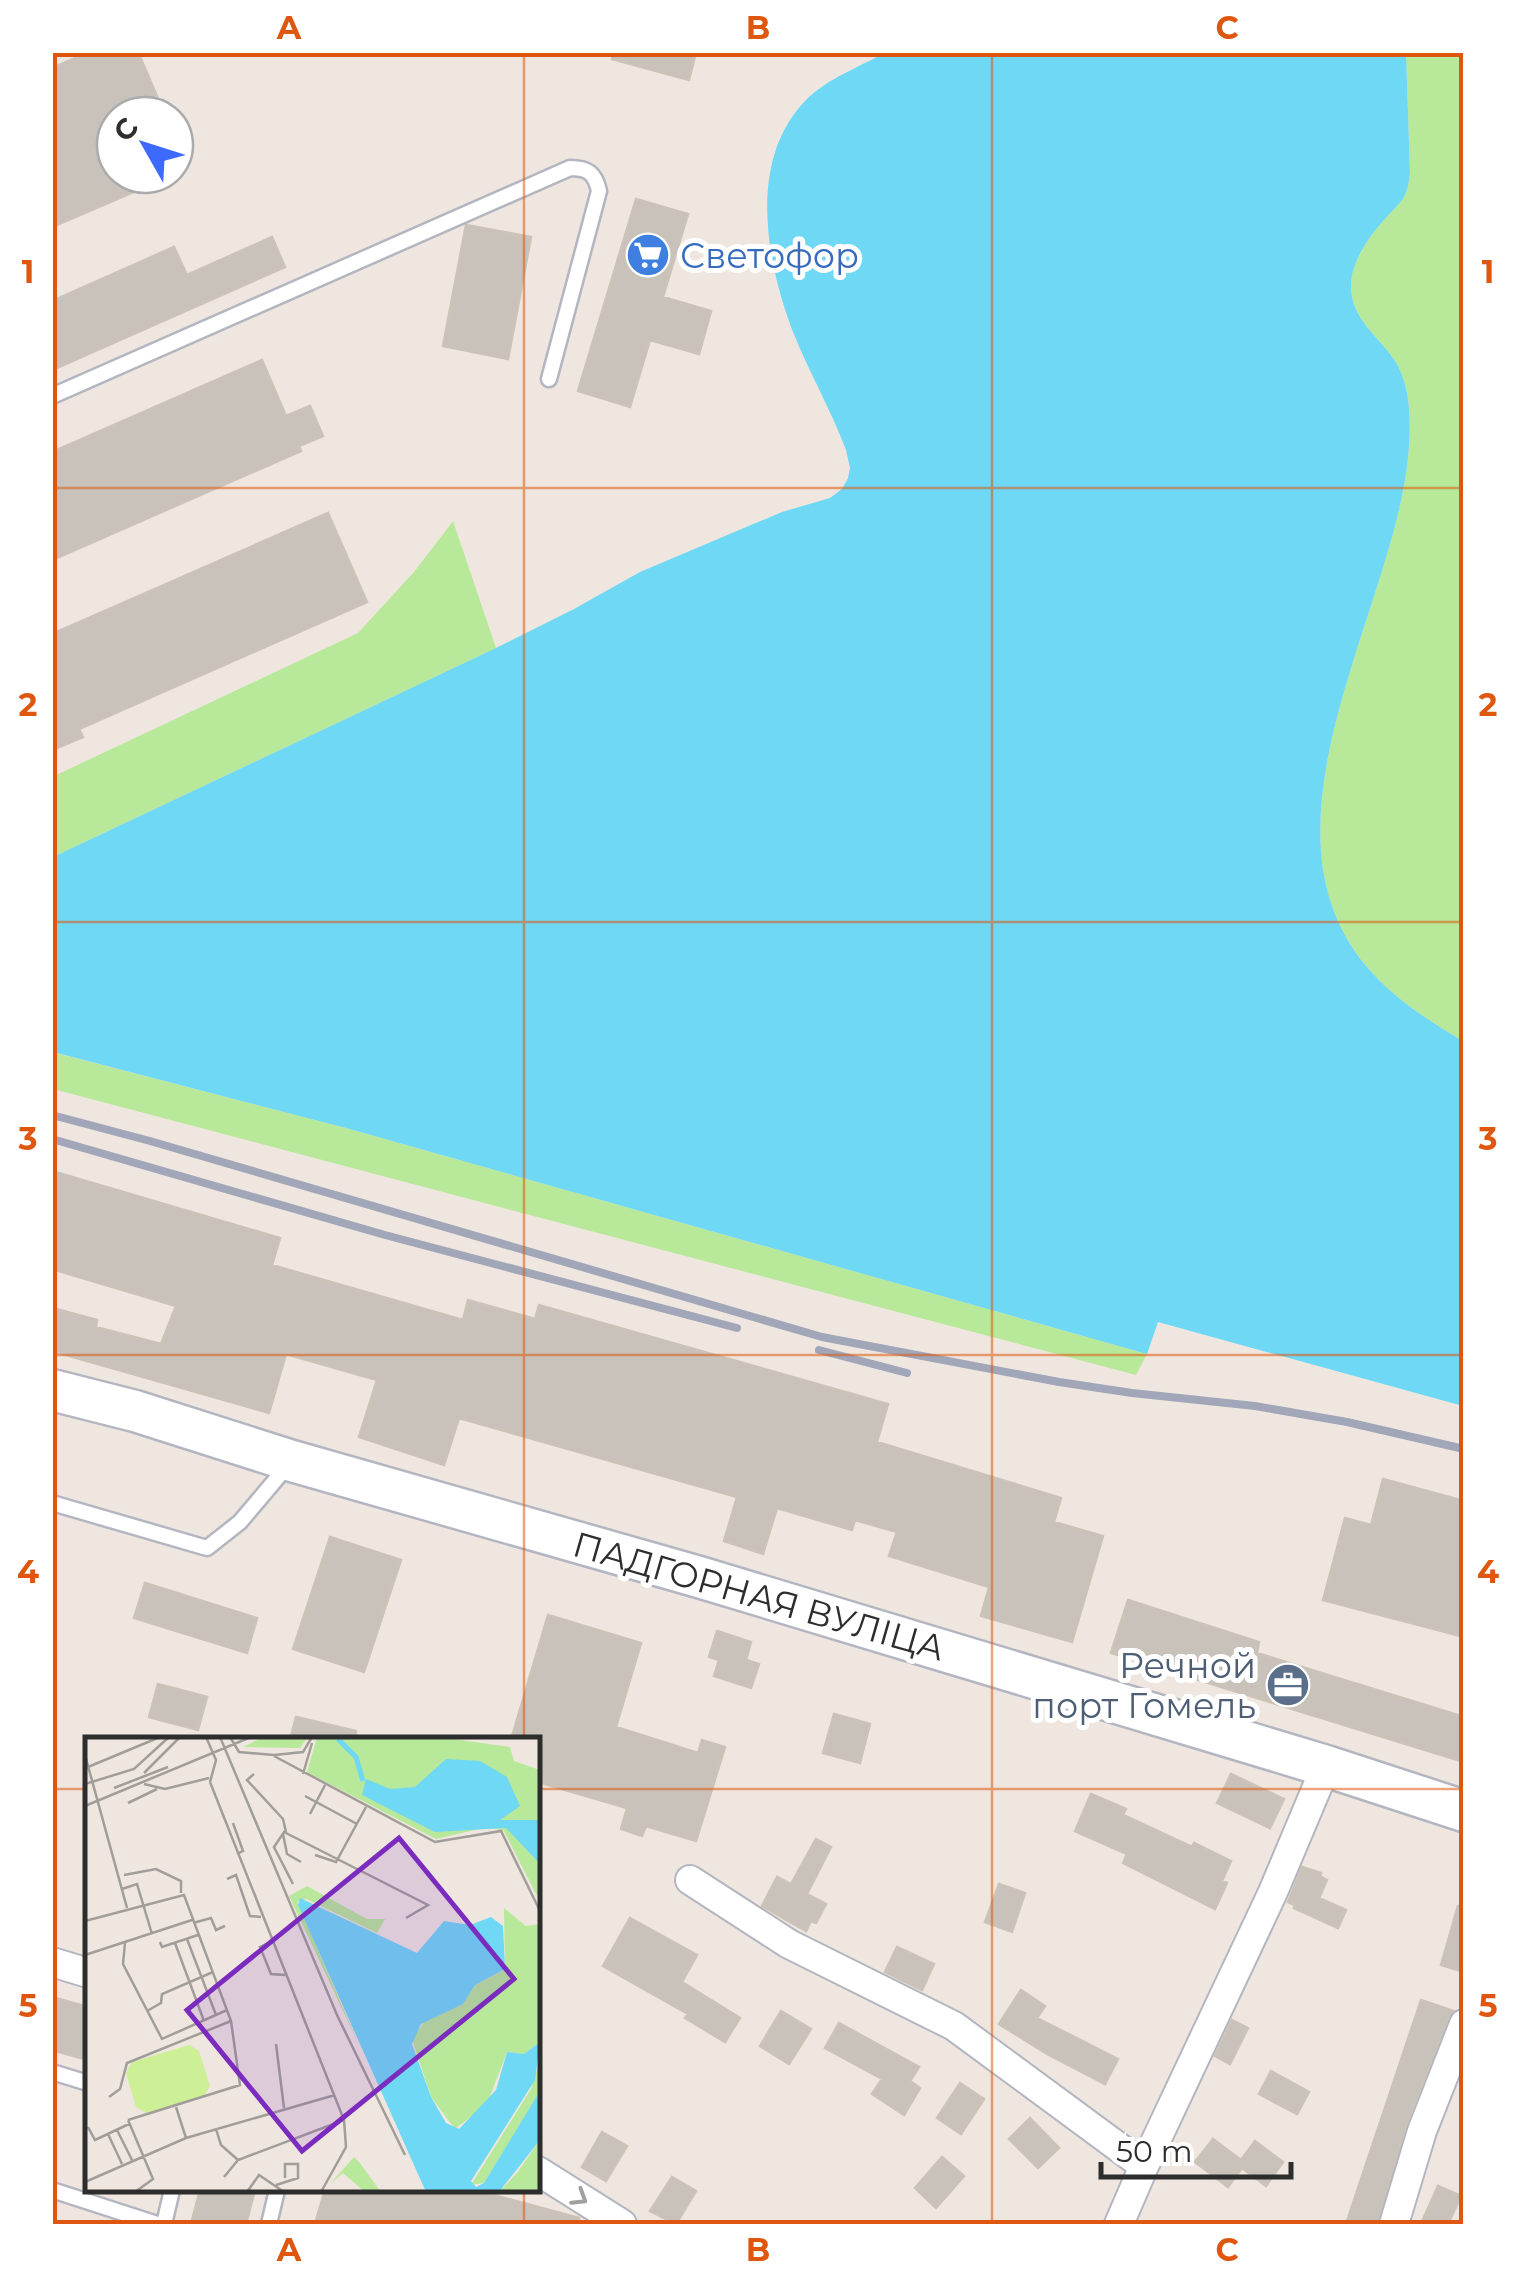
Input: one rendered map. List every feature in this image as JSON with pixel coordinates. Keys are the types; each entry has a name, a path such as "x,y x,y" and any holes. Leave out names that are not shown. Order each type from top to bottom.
{"street":[{"name":"ПАДГОРНАЯ ВУЛІЦА","path":"52,1390 699,1577 1464,1811"},
{"path":"1119,2224 1274,1892 1326,1766"},
{"path":"690,1880 789,1944 954,2026 1144,2166"},
{"path":"52,1962 85,1972"},
{"path":"1394,2224 1422,2131 1464,2024"},
{"path":"540,2171 622,2224"}],"lane":[{"path":"52,396 570,168 584,168 591,172 599,191 549,379"},
{"path":"52,1502 207,1548 240,1522 292,1461"},
{"path":"52,2072 85,2082"},
{"path":"52,2190 160,2224 171,2192"},
{"path":"270,2224 277,2192"}],"green space":[{"path":"1406,53 1463,53 1463,1041 1400,999 1367,967 1334,911 1321,850 1323,785 1337,718 1397,519 1408,458 1410,421 1405,383 1395,361 1360,317 1351,284 1363,248 1408,187"},
{"path":"453,521 496,648 53,857 52,777 358,633 414,572"},
{"path":"52,1052 346,1128 1147,1354 1136,1375 53,1089"}],"water":[{"path":"884,53 1406,53 1408,187 1363,248 1351,284 1360,317 1395,361 1405,383 1410,421 1408,458 1397,519 1337,718 1323,785 1321,850 1334,911 1367,967 1400,999 1463,1041 1463,1406 1158,1322 1147,1354 346,1128 53,1052 53,857 496,648 640,572 782,512 830,498 842,489 850,468 846,450 793,332 775,274 767,212 769,181 775,152 787,124 806,100 833,79"}],"building":[{"path":"89,52 138,52 156,95 95,95 95,195 126,195 52,227 52,68"},
{"path":"613,52 696,52 689,80 612,59"},
{"path":"636,199 688,214 663,297 711,311 699,354 650,340 630,407 578,391"},
{"path":"466,225 531,237 508,359 443,346"},
{"path":"272,237 285,267 52,370 52,301 174,247 187,275"},
{"path":"262,360 286,416 310,406 323,436 299,446 301,451 52,560 52,452"},
{"path":"328,513 367,602 79,729 83,737 52,750 52,634"},
{"path":"52,1171 280,1238 272,1265 463,1320 468,1300 535,1319 539,1305 888,1404 877,1442 1061,1498 1054,1522 1103,1536 1072,1642 981,1616 989,1587 889,1556 897,1532 855,1520 852,1530 777,1508 763,1554 724,1541 737,1497 459,1418 444,1465 359,1437 377,1380 286,1354 269,1413 52,1351 52,1308 97,1320 96,1327 161,1344 176,1306 52,1269"},
{"path":"1383,1479 1464,1501 1464,1637 1323,1600 1345,1518 1371,1525"},
{"path":"330,1537 401,1560 364,1672 293,1649"},
{"path":"145,1583 257,1618 247,1653 134,1618"},
{"name":"Речной порт Гомель","path":"1128,1600 1259,1642 1257,1653 1464,1717 1464,1762 1111,1653"},
{"path":"548,1615 641,1643 616,1727 698,1753 702,1740 725,1747 696,1841 646,1826 642,1836 621,1829 627,1808 540,1783 540,1737 512,1737"},
{"path":"717,1631 751,1642 746,1660 759,1664 751,1688 714,1676 719,1660 709,1657"},
{"path":"158,1684 207,1697 198,1730 149,1717"},
{"path":"834,1714 870,1724 860,1763 823,1753"},
{"path":"296,1717 356,1731 355,1737 291,1737"},
{"path":"1231,1774 1284,1799 1270,1828 1217,1803"},
{"path":"1091,1794 1126,1809 1123,1815 1231,1861 1222,1881 1227,1883 1215,1909 1123,1863 1127,1854 1075,1831"},
{"path":"816,1839 831,1847 807,1894 826,1904 816,1923 811,1921 806,1931 762,1906 777,1877 791,1884"},
{"path":"1302,1867 1321,1873 1327,1880 1319,1898 1346,1910 1338,1928 1288,1902"},
{"path":"999,1884 1025,1893 1012,1932 985,1922"},
{"path":"1458,1906 1464,1907 1464,1972 1441,1965"},
{"path":"630,1918 697,1955 682,1982 740,2018 725,2042 685,2018 688,2014 603,1966"},
{"path":"897,1947 934,1964 922,1990 885,1972"},
{"path":"1021,1990 1045,2006 1037,2018 1118,2059 1105,2084 999,2024"},
{"path":"52,1997 85,2006 85,2059 52,2050"},
{"path":"1421,2000 1453,2011 1406,2125 1377,2224 1346,2224"},
{"path":"781,2011 811,2029 789,2064 760,2046"},
{"path":"1232,2020 1248,2028 1230,2064 1215,2056"},
{"path":"839,2023 919,2067 910,2081 920,2088 904,2115 872,2094 882,2079 825,2048"},
{"path":"1271,2071 1309,2092 1297,2114 1259,2094"},
{"path":"960,2083 984,2099 961,2134 937,2118"},
{"path":"1030,2118 1059,2148 1038,2168 1009,2139"},
{"path":"602,2132 627,2146 606,2181 582,2167"},
{"path":"1213,2139 1241,2160 1255,2141 1283,2162 1266,2186 1242,2168 1228,2187 1195,2162"},
{"path":"942,2157 964,2176 936,2208 915,2188"},
{"path":"672,2177 696,2191 676,2224 650,2211"},
{"path":"1438,2186 1461,2196 1448,2224 1421,2224"},
{"path":"199,2192 254,2192 246,2224 191,2224"},
{"path":"324,2192 486,2192 579,2218 579,2224 315,2224"}],"railway":[{"path":"52,1115 822,1337 1059,1382 1255,1406 1347,1422 1464,1449"},
{"path":"52,1139 385,1235 737,1328"},
{"path":"819,1350 907,1373"}],"place":[{"name":"Светофор","path":"648,255"},
{"name":"Речной порт Гомель","path":"1288,1685"}]}
